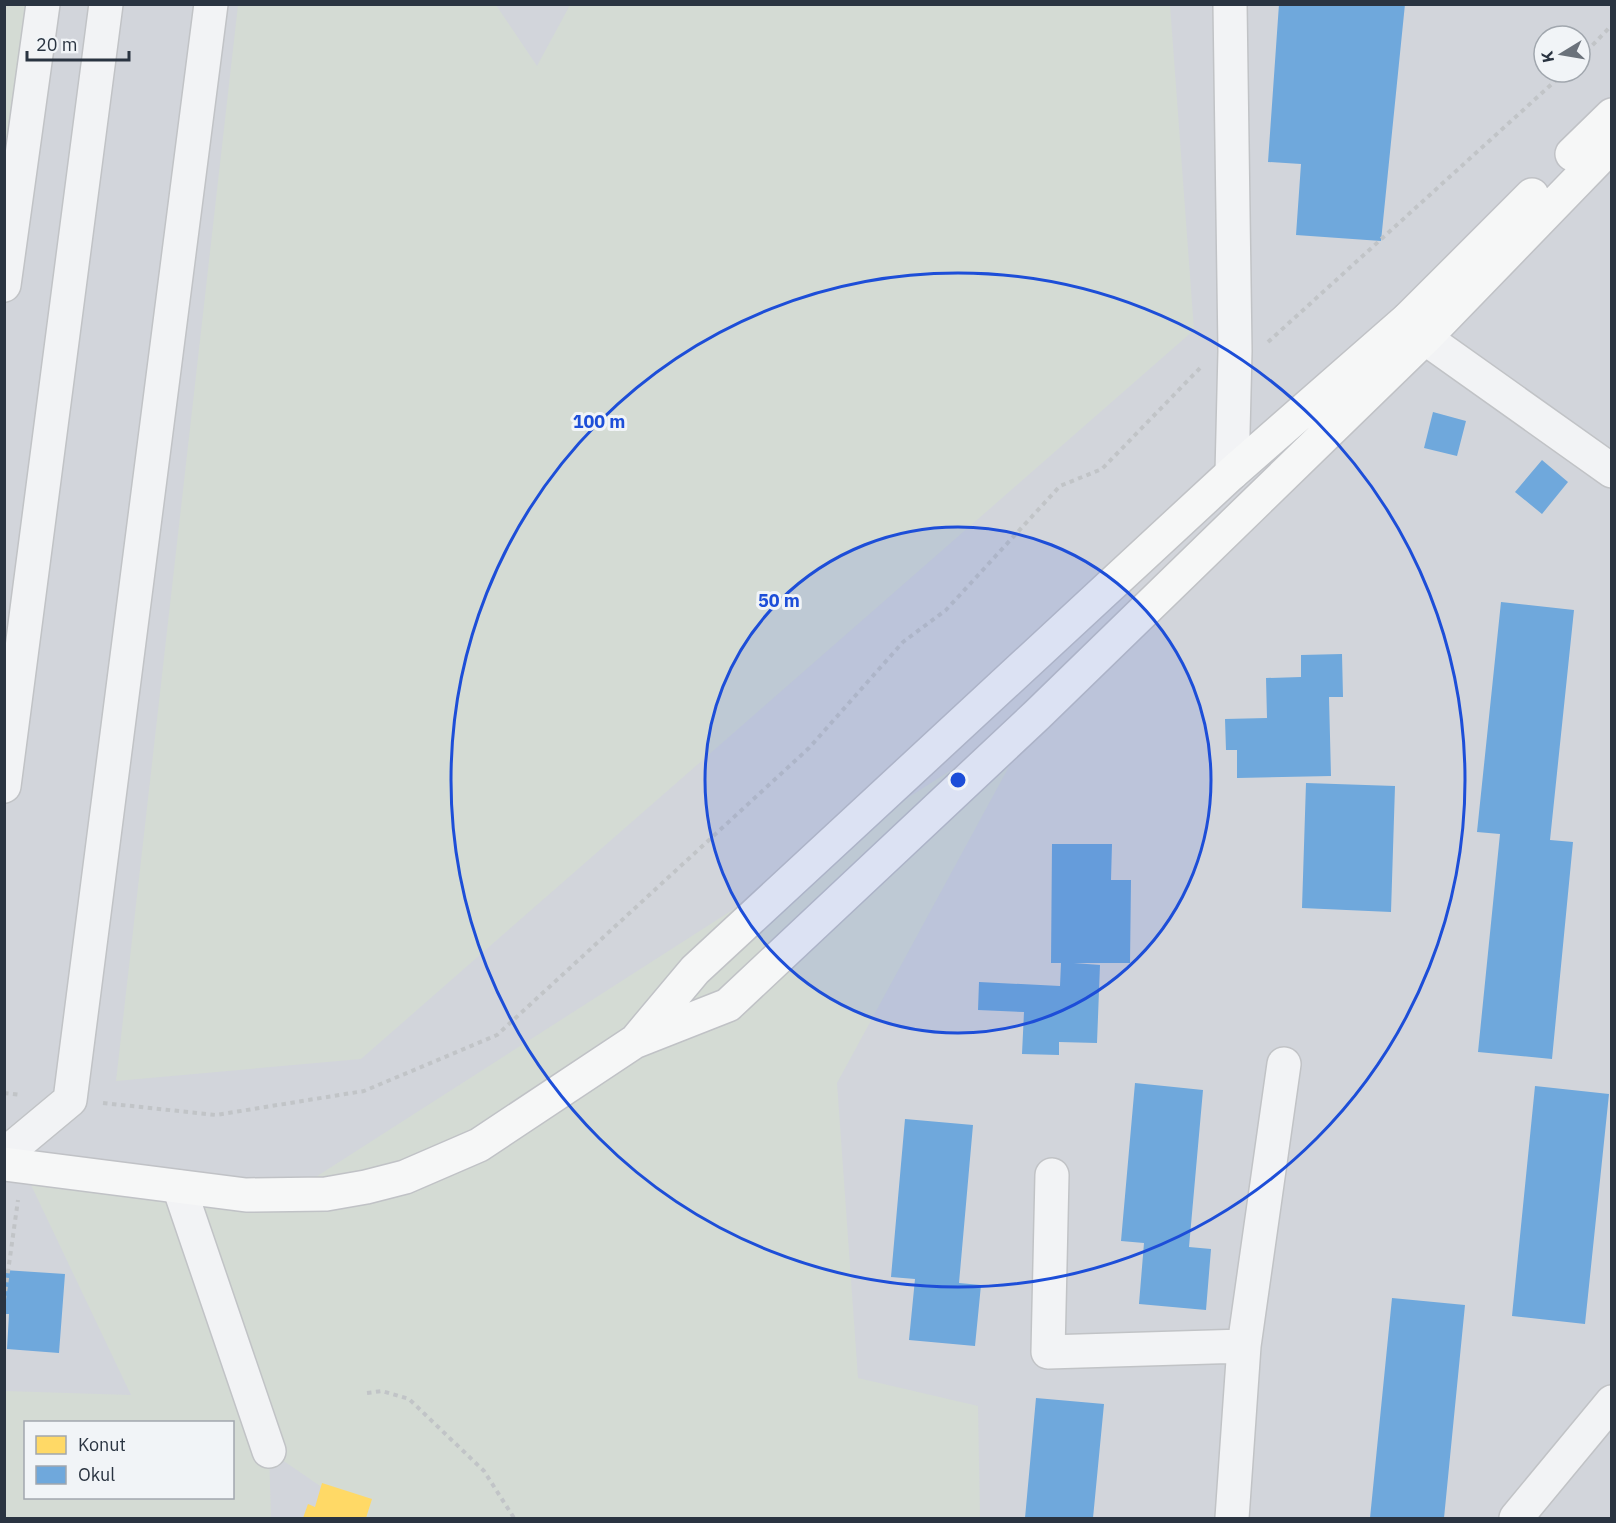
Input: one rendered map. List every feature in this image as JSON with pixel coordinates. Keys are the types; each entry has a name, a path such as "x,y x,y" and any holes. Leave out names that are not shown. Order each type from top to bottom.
{"main road":[{"path":"10,1162 246,1195 326,1194 405,1177 488,1140 634,1042 728,1005 1037,715 1417,328 1611,115"},
{"path":"634,1042 695,970 1232,473 1417,328 1611,145"}],"street":[{"path":"4,285 43,4"},
{"path":"4,786 106,4"},
{"path":"10,1162 70,1100 211,4"},
{"path":"1230,4 1235,351 1232,473"},
{"path":"1417,328 1611,471"},
{"path":"1232,1518 1244,1346 1284,1065"},
{"path":"1052,1175 1048,1352 1244,1346"},
{"path":"179,1187 268,1451"},
{"path":"1516,1518 1611,1402"}],"path":[{"path":"1592,45 1611,25"},
{"path":"4,1093 216,1115 364,1091 496,1035 809,748 903,642 946,610 1060,486 1102,469 1206,362 1268,342 1552,84"},
{"path":"4,1300 10,1162"},
{"path":"367,1393 382,1391 409,1399 484,1471 514,1518"}],"shaded area":[{"path":"5,5 1611,5 1611,1518 5,1518"},
{"path":"5,5 43,5 5,252"},
{"path":"238,5 496,5 537,66 570,5 1170,5 1194,330 361,1059 116,1081"},
{"path":"1037,715 837,1083 858,1378 978,1406 980,1518 367,1518 269,1451 271,1518 5,1518 5,1391 131,1395 22,1166 286,1196"}],"building: Konut":[{"path":"322,1483 372,1499 366,1518 303,1518 308,1504 315,1507"}],"building: Okul":[{"path":"1279,4 1405,4 1381,241 1296,235 1301,164 1268,162"},
{"path":"1433,412 1466,421 1457,456 1424,448"},
{"path":"1542,460 1568,482 1542,514 1515,492"},
{"path":"1501,602 1574,610 1550,840 1573,842 1552,1059 1478,1052 1500,834 1477,832"},
{"path":"1342,654 1343,697 1329,697 1331,776 1237,778 1237,750 1226,750 1225,719 1267,718 1266,678 1301,677 1301,655"},
{"path":"1306,783 1395,786 1391,912 1302,908"},
{"path":"1052,844 1112,844 1111,880 1131,880 1130,963 1074,963 1100,965 1097,1043 1059,1042 1059,1055 1022,1054 1024,1012 978,1010 979,982 1060,986 1061,963 1051,963"},
{"path":"1135,1083 1203,1090 1189,1247 1211,1249 1206,1310 1139,1304 1144,1243 1121,1241"},
{"path":"1535,1086 1609,1094 1585,1324 1512,1316"},
{"path":"905,1119 973,1125 959,1283 981,1285 975,1346 909,1340 915,1279 891,1277"},
{"path":"4,1270 65,1274 59,1353 7,1349 9,1314 4,1314"},
{"path":"1392,1298 1465,1305 1444,1518 1370,1518"},
{"path":"1036,1398 1104,1404 1093,1518 1025,1518"}]}
